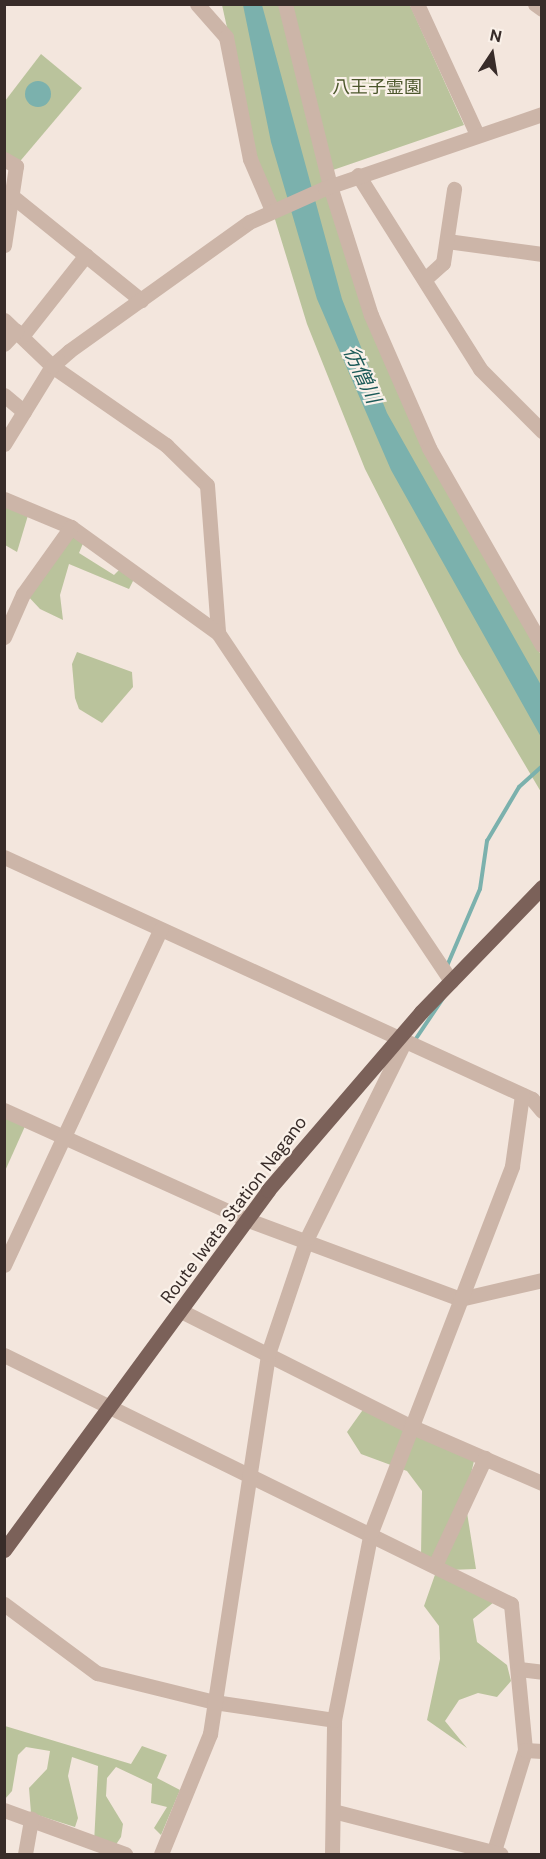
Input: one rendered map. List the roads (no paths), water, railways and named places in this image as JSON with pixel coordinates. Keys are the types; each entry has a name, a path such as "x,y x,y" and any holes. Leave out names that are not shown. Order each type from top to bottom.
{"main road":[{"name":"Route Iwata Station Nagano","path":"4,1550 248,1220 451,981 542,887"}],"street":[{"path":"197,4 226,37 250,159 272,210"},
{"path":"285,4 328,187 371,315 429,448 542,645"},
{"path":"417,4 476,132"},
{"path":"535,4 542,9"},
{"path":"4,444 52,366 141,300 272,210 476,132 542,114"},
{"path":"4,159 16,166 4,244"},
{"path":"358,176 426,279 480,369 542,431"},
{"path":"426,279 438,272 447,241 454,189"},
{"path":"12,196 141,300"},
{"path":"447,241 542,254"},
{"path":"4,344 19,334 86,255"},
{"path":"4,320 52,366 166,445 207,485 218,633"},
{"path":"4,394 24,412"},
{"path":"4,499 71,527 218,633 451,981"},
{"path":"4,637 23,594 71,527"},
{"path":"4,857 522,1095 542,1110"},
{"path":"4,1265 160,930"},
{"path":"160,1854 210,1734 245,1471 268,1354 307,1238 402,1039"},
{"path":"332,1854 334,1720 371,1532 512,1166 522,1095"},
{"path":"4,1110 248,1220 307,1238 460,1299 542,1280"},
{"path":"181,1311 410,1426 542,1483"},
{"path":"4,1355 112,1404 435,1563 511,1604 525,1750 496,1853 333,1811"},
{"path":"435,1563 485,1458"},
{"path":"4,1604 97,1673 214,1705 334,1720"},
{"path":"519,1669 542,1672"},
{"path":"525,1750 542,1751"},
{"path":"4,1810 125,1854"},
{"path":"25,1854 31,1820"}],"water":[{"name":"彷僧川","path":"243,5 262,5 342,299 387,413 541,685 541,737 391,470 317,299 271,142"},
{"path":"38,81 47,85 51,94 47,103 38,107 29,103 25,94 29,85"}],"waterway":[{"path":"447,966 480,889 487,841 519,787 542,766"},
{"path":"415,1040 450,988"}],"park label":[{"name":"八王子霊園","path":"377,87"}]}
